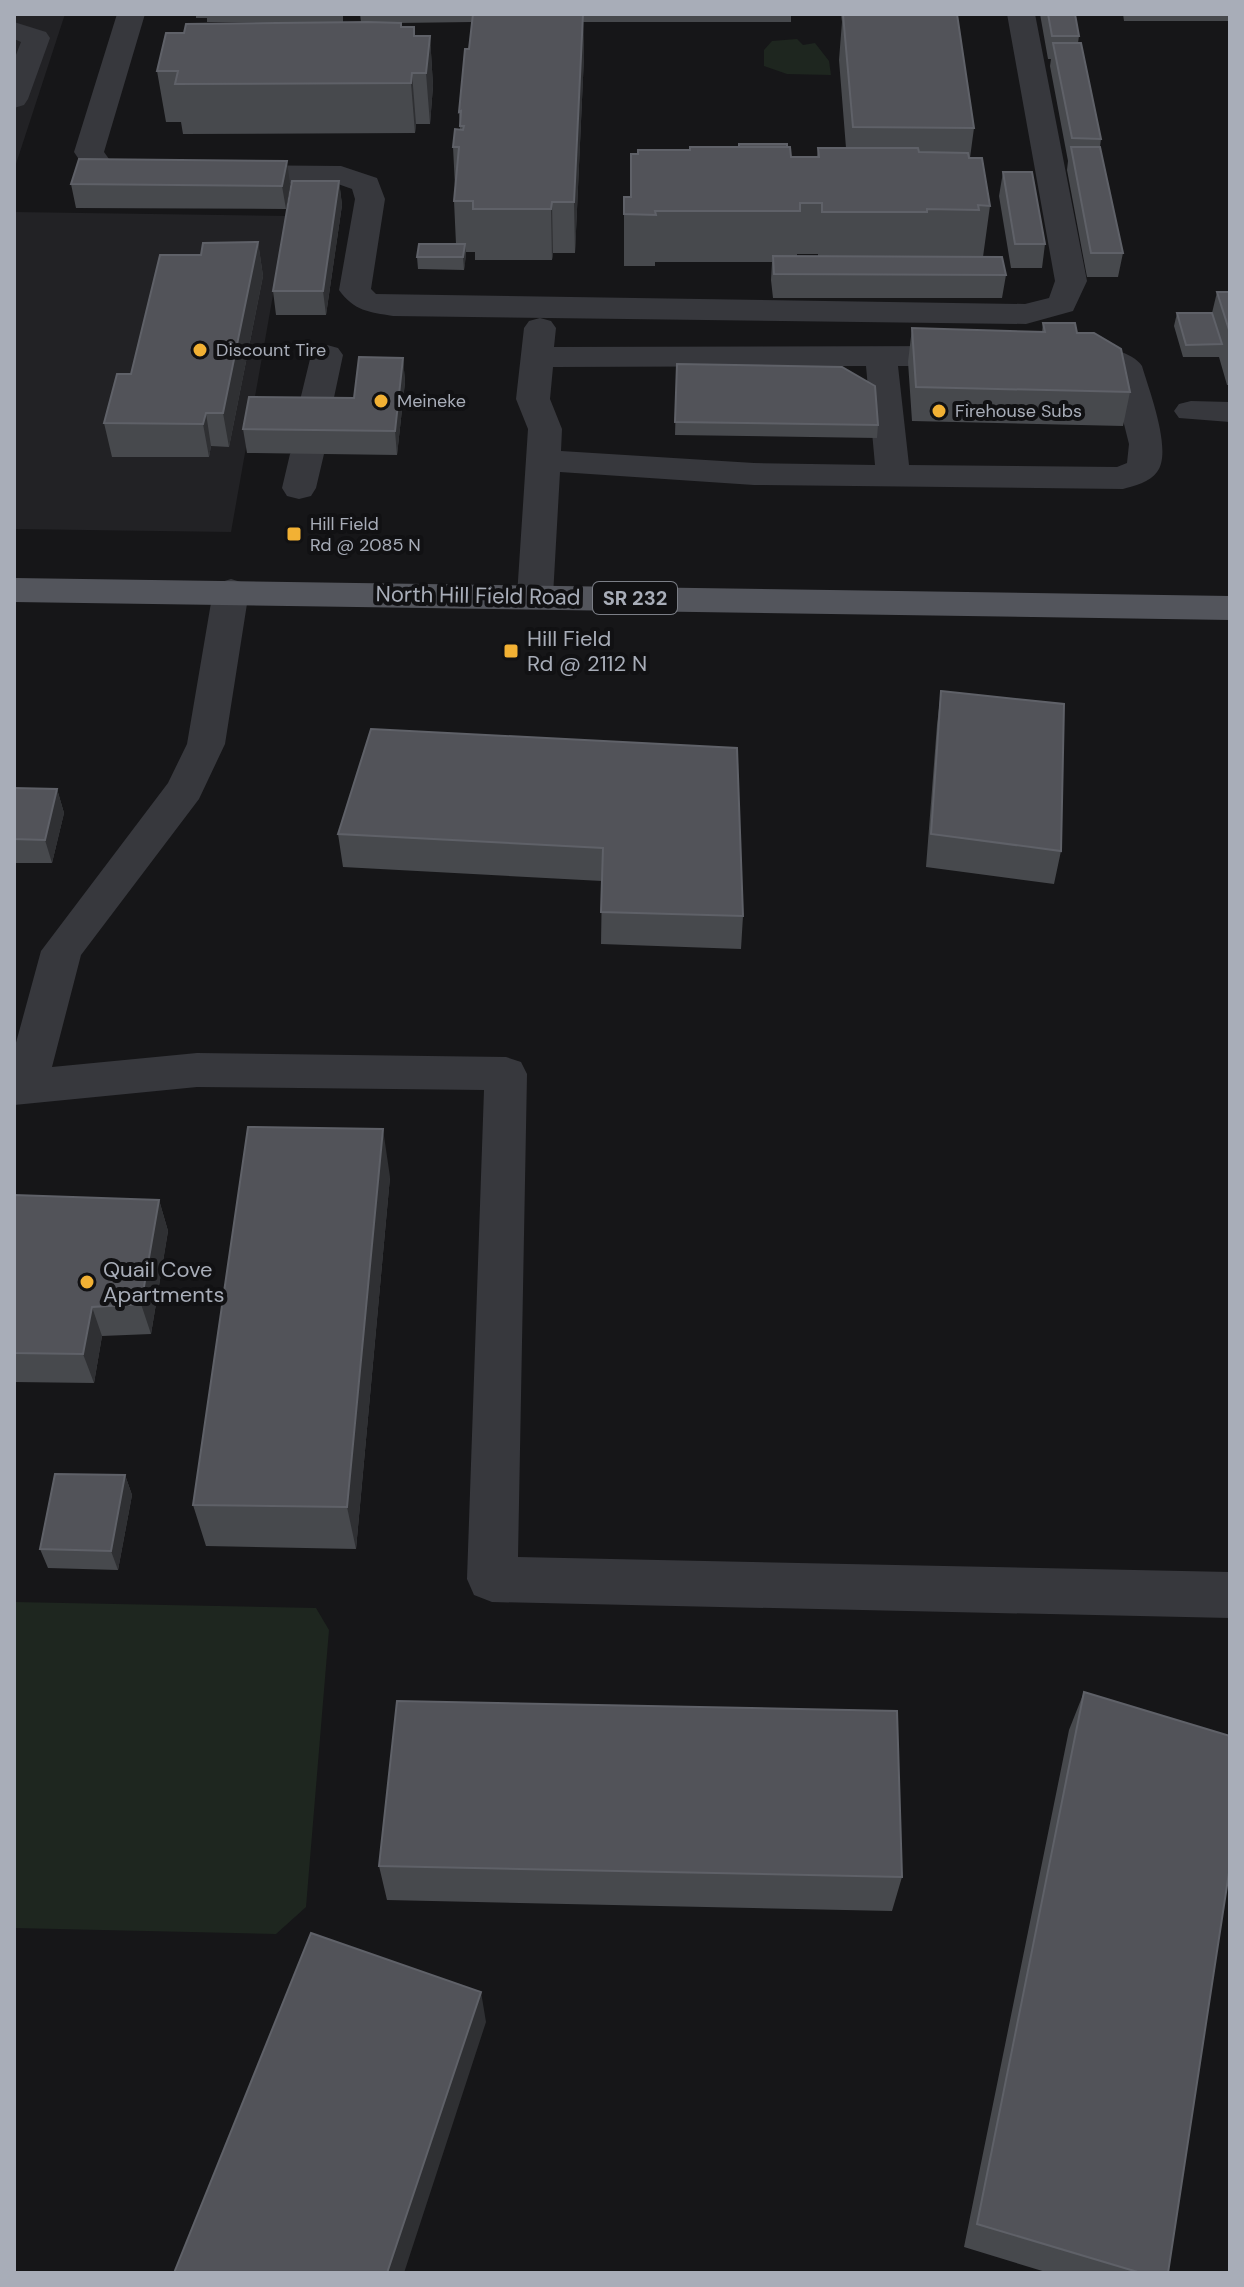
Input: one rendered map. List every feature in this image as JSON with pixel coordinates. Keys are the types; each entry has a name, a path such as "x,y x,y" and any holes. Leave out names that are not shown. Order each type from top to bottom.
{"main road":[{"name":"North Hill Field Road","path":"14,590 1230,608"}],"street":[{"path":"131,14 89,152 99,167 133,173 341,175 366,184 370,199 355,290 366,302 393,306 1026,314 1062,304 1071,281 1021,14"},
{"path":"14,30 36,38 14,99"},
{"path":"535,596 545,429 533,399 542,306"},
{"path":"299,488 327,355"},
{"path":"543,460 754,474 893,476 1123,478 1143,468 1146,444 1126,366 1092,357 1033,355"},
{"path":"881,356 893,476"},
{"path":"537,357 994,356"},
{"path":"1191,411 1230,412"},
{"path":"231,591 206,744 185,789 62,951 20,1088 197,1070 506,1074 492,1579 1230,1595"}],"shaded area":[{"path":"14,14 65,14 14,170"},
{"path":"797,39 803,45 815,43 829,61 831,75 787,74 764,66 764,50 772,41"},
{"path":"14,212 287,216 231,532 14,529"},
{"path":"14,1602 316,1608 329,1630 306,1907 276,1934 14,1928"}],"building":[{"path":"473,14 583,14 574,202 552,202 551,209 473,209 473,201 454,201 459,147 453,147 455,129 463,130 464,126 460,126 459,112 465,49 469,49"},
{"path":"843,14 957,14 974,128 853,127"},
{"path":"1048,14 1075,14 1079,36 1052,36"},
{"path":"401,23 401,27 414,27 414,36 430,36 426,73 412,73 411,83 175,84 178,71 157,71 166,33 184,33 186,24"},
{"path":"1053,43 1081,43 1101,139 1072,138"},
{"path":"739,144 787,144 787,147 739,147"},
{"path":"690,147 790,147 791,157 819,157 818,148 918,148 919,152 968,153 969,158 982,158 990,206 978,205 979,210 927,209 927,212 822,212 822,203 800,203 800,211 655,211 656,215 624,214 624,197 631,197 631,154 638,154 638,150 690,150"},
{"path":"1071,147 1100,147 1123,253 1091,253"},
{"path":"79,159 287,161 282,186 71,184"},
{"path":"1003,172 1032,172 1045,244 1015,244"},
{"path":"292,181 339,181 323,291 273,291"},
{"name":"Discount Tire","path":"258,242 223,413 206,413 203,424 104,423 117,374 131,374 160,255 201,255 203,243"},
{"path":"419,244 465,244 463,257 417,257"},
{"path":"773,256 1002,257 1006,275 774,274"},
{"path":"1217,292 1230,292 1230,333"},
{"path":"1177,313 1212,313 1222,344 1186,345"},
{"path":"1043,323 1075,323 1077,333 1094,333 1121,349 1130,392 916,387 912,328 1045,332"},
{"path":"359,357 403,358 395,431 243,429 249,397 354,398"},
{"path":"677,364 842,367 875,386 878,425 675,422"},
{"path":"941,691 1064,704 1061,851 931,834"},
{"path":"371,729 737,748 743,916 601,912 603,848 338,834"},
{"path":"14,788 57,789 45,840 14,839"},
{"path":"248,1127 383,1129 347,1507 193,1505"},
{"name":"Quail Cove Apartments","path":"14,1195 159,1200 141,1304 92,1307 83,1354 14,1353"},
{"path":"55,1474 125,1475 111,1551 40,1549"},
{"path":"1084,1692 1230,1736 1230,1866 1168,2273 1141,2273 977,2224"},
{"path":"397,1701 897,1711 902,1877 379,1866"},
{"path":"311,1933 481,1992 387,2273 174,2273"}],"place":[{"name":"Discount Tire","path":"200,350"},
{"name":"Meineke","path":"381,401"},
{"name":"Firehouse Subs","path":"939,411"},
{"name":"Hill Field Rd @ 2085 N","path":"294,534"},
{"name":"Hill Field Rd @ 2112 N","path":"511,651"},
{"name":"Quail Cove Apartments","path":"87,1282"}]}
